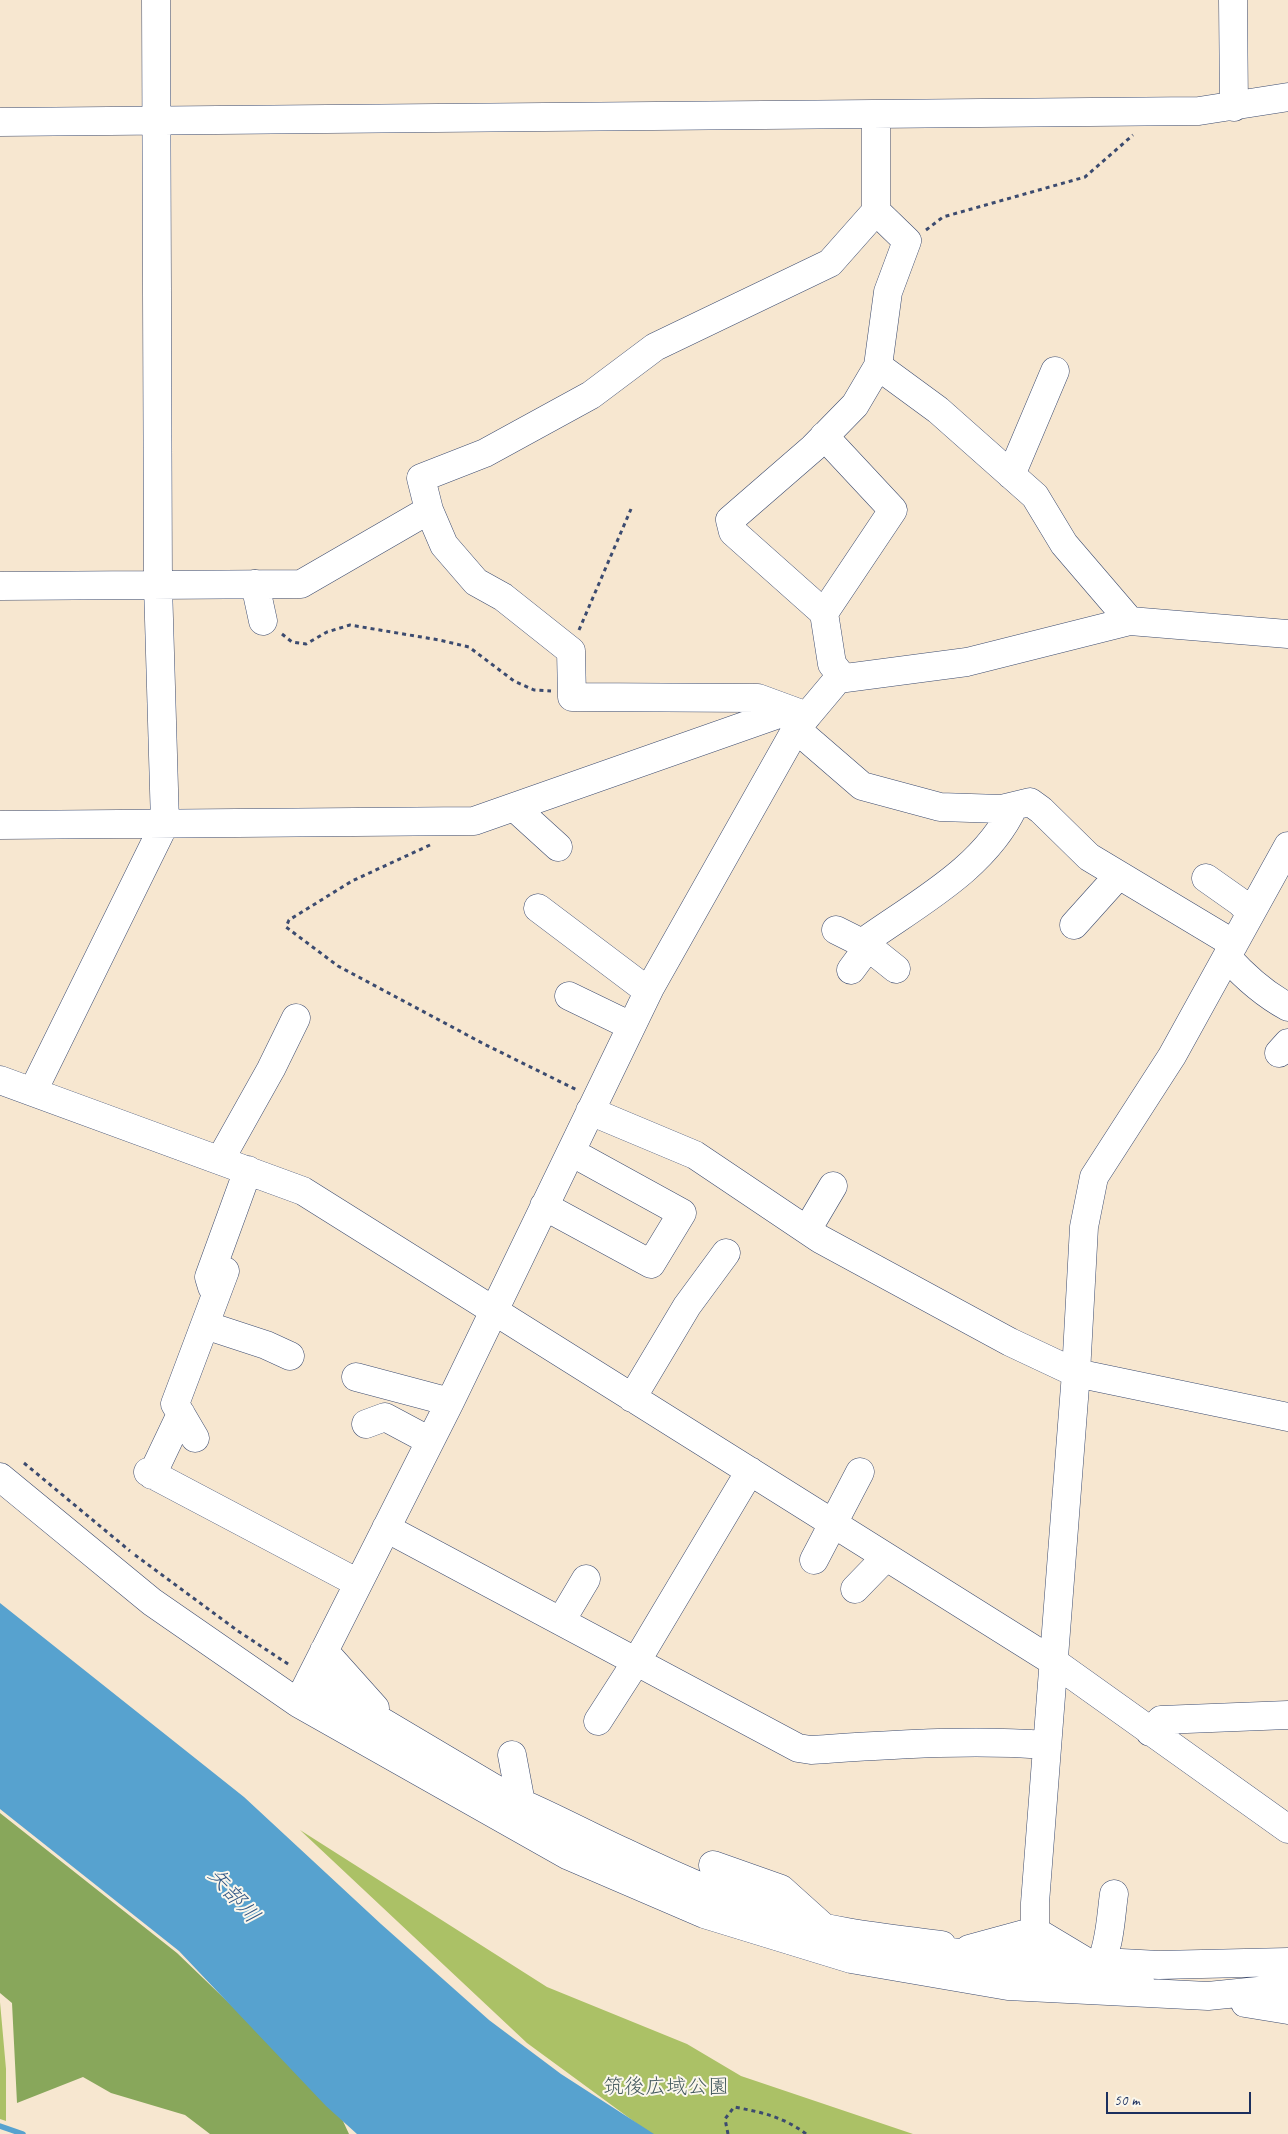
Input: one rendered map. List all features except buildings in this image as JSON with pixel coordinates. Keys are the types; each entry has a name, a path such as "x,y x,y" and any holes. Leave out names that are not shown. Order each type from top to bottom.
{"street":[{"path":"33,1091 165,823 158,585 156,0"},
{"path":"1233,0 1234,107"},
{"path":"0,122 1199,111 1288,97"},
{"path":"876,115 876,211 830,263 655,347 591,394 485,453 421,478 429,510 444,545 476,582 503,597 570,652 572,696 758,698 797,718 862,786 940,807 1002,809 1030,802 1041,810 1089,857 1231,950 1244,976 1274,999 1288,1007"},
{"path":"843,678 832,664 824,612 733,532 730,520 824,436 855,405 878,366 888,292 907,241 876,211"},
{"path":"878,366 938,410 1035,496 1064,544 1130,621"},
{"path":"1011,475 1055,371"},
{"path":"824,436 893,510 824,612"},
{"path":"0,586 301,584 429,510"},
{"path":"255,584 263,620"},
{"path":"298,1703 450,1402 492,1311 648,991 797,718 838,679 967,662 1130,621 1288,634"},
{"path":"0,825 474,821 797,718"},
{"path":"851,970 865,945 953,879 986,849 1014,806"},
{"path":"514,807 558,848"},
{"path":"1035,1931 1076,1373 1084,1227 1094,1176 1172,1056 1288,846"},
{"path":"1074,925 1118,876"},
{"path":"1206,878 1240,902 1251,913"},
{"path":"538,908 648,991"},
{"path":"836,930 865,945 896,969"},
{"path":"569,996 631,1026"},
{"path":"220,1160 271,1068 296,1018"},
{"path":"0,1080 303,1191 1054,1662 1288,1829"},
{"path":"593,1105 695,1155 807,1230 1010,1342 1076,1373 1288,1417"},
{"path":"544,1206 652,1264 682,1213 571,1152"},
{"path":"195,1438 175,1404 222,1280 211,1287 209,1278 248,1170"},
{"path":"807,1230 833,1186"},
{"path":"632,1398 687,1306 726,1253"},
{"path":"205,1325 266,1345 290,1356"},
{"path":"356,1377 450,1402"},
{"path":"180,1414 150,1474 358,1583"},
{"path":"366,1424 385,1417 430,1441"},
{"path":"598,1721 636,1662 750,1472"},
{"path":"814,1560 860,1472"},
{"path":"0,1477 152,1602 298,1703 583,1862 704,1914 838,1955 1008,1986 1208,1996 1288,2010"},
{"path":"386,1528 798,1748 811,1750 944,1742 1003,1742 1048,1745"},
{"path":"855,1589 886,1557"},
{"path":"561,1622 586,1579"},
{"path":"324,1651 391,1727 430,1778"},
{"path":"310,1679 521,1803 550,1815 624,1852 748,1905 786,1918 822,1926 913,1941 982,1946 1035,1931 1105,1958 1157,1994"},
{"path":"1150,1732 1161,1720 1288,1715"},
{"path":"473,1775 512,1759 521,1803 573,1845 583,1862"},
{"path":"748,1905 713,1865 781,1889 822,1926"},
{"path":"1105,1958 1114,1894"},
{"path":"860,1913 913,1941"},
{"path":"838,1955 914,1948 944,1943 1159,1965 1288,1962"},
{"path":"1208,1996 1288,1988"}],"path":[{"path":"907,241 916,238 943,217 1086,177 1127,139 1140,132"},
{"path":"570,652 631,508"},
{"path":"263,620 292,642 306,644 327,632 350,625 469,647 514,681 534,690 571,693"},
{"path":"439,841 352,881 289,920 286,927 338,966 593,1105"},
{"path":"24,1463 137,1557 310,1679"},
{"path":"728,2134 726,2119 734,2107 764,2112 790,2122 806,2134"}],"green space":[{"path":"0,1813 177,1953 336,2106 349,2134 210,2134 185,2115 111,2093 83,2077 17,2103 12,2003 0,1993"},
{"name":"筑後広域公園","path":"300,1830 547,1987 687,2044 741,2076 913,2134 651,2134 527,2043"},
{"path":"0,2002 6,2069 6,2121 0,2119"}],"water":[{"name":"矢部川","path":"0,1603 244,1797 381,1924 489,2020 561,2074 654,2134 357,2134 326,2106 179,1951 0,1809"}],"waterway":[{"path":"0,2126 23,2134"}]}
